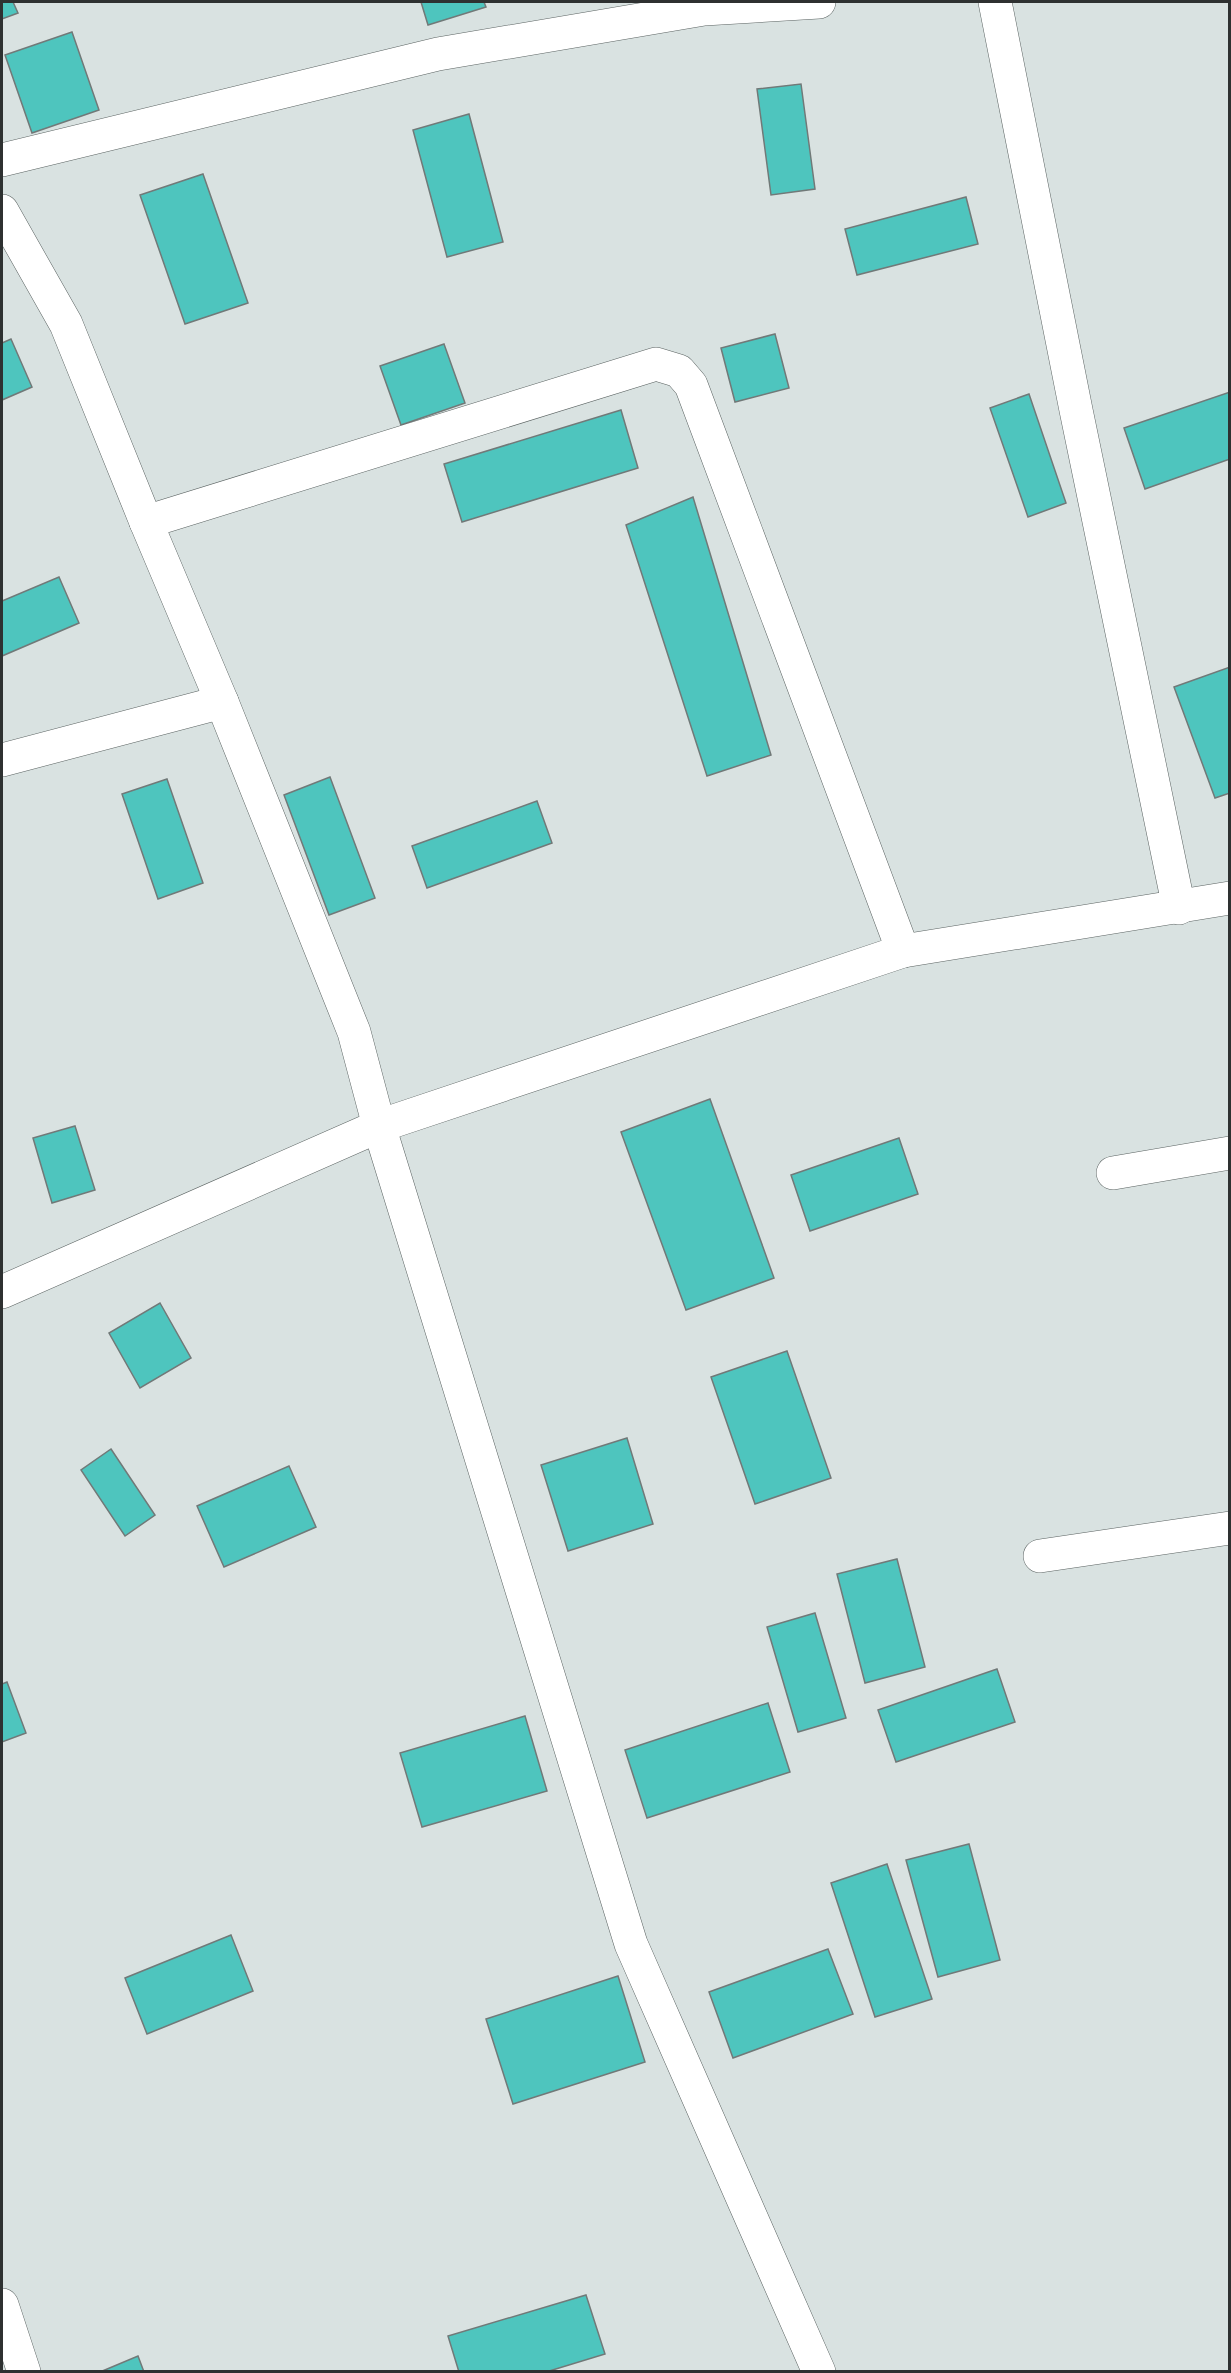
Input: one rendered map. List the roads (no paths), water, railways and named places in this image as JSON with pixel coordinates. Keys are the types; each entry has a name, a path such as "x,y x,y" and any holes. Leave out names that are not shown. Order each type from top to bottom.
{"street":[{"path":"2,160 438,54 704,9 819,2"},
{"path":"995,2 1179,908"},
{"path":"2,211 66,324 222,702 354,1032 379,1126 631,1944 819,2372"},
{"path":"146,522 656,364 679,371 691,385 903,951"},
{"path":"2,760 222,702"},
{"path":"2,1292 379,1126 903,951 1230,898"},
{"path":"1113,1173 1230,1153"},
{"path":"1040,1556 1230,1528"},
{"path":"2,2305 24,2372"}]}
